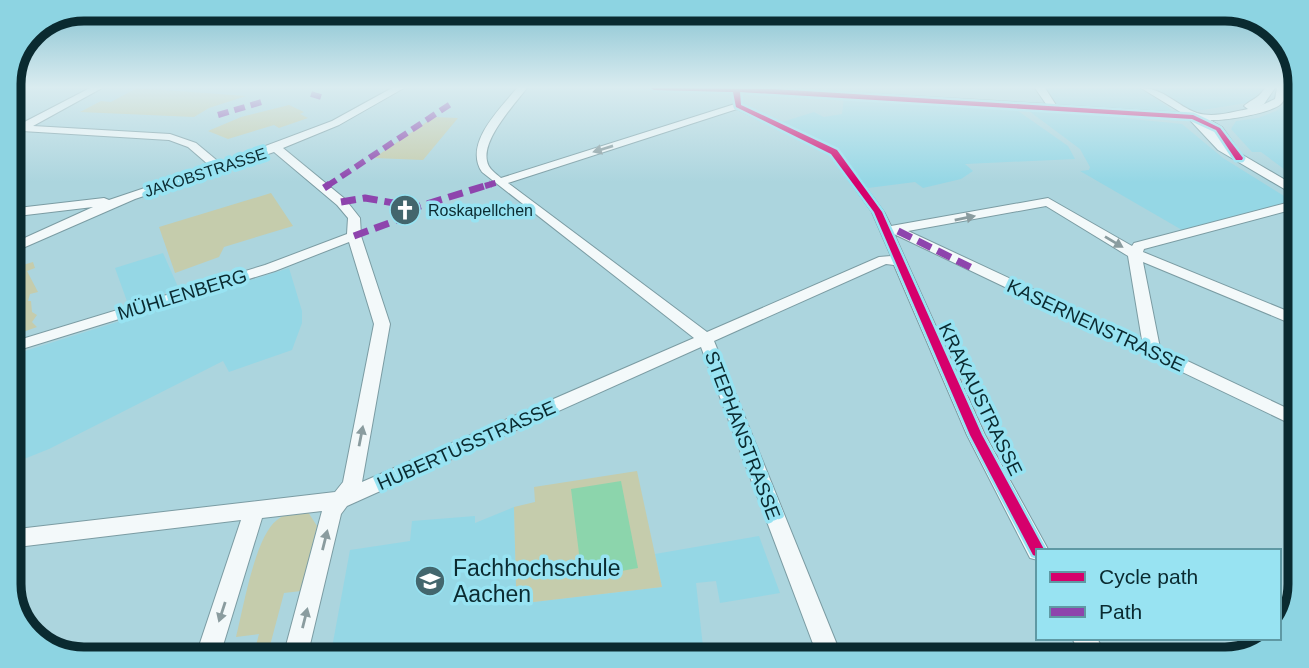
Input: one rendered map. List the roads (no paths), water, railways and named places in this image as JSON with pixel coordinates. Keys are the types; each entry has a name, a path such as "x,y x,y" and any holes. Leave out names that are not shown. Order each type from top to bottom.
{"street":[{"path":"21,127 37,119"},
{"name":"JAKOBSTRASSE","path":"21,245 130,197 276,148 347,119"},
{"path":"501,119 481,150 483,165 499,182 697,119"},
{"name":"KRAKAUSTRASSE","path":"765,119 834,152 865,190 892,231 897,261 976,435 1037,549"},
{"path":"1195,119 1216,144 1288,187"},
{"path":"21,128 170,137 192,145 219,168"},
{"path":"276,148 341,202 354,218 354,236 382,324 352,485 332,511 298,647"},
{"name":"STEPHANSTRASSE","path":"499,182 697,329 705,338 826,647"},
{"path":"21,211 130,197"},
{"path":"892,231 1048,202 1135,254 1288,317"},
{"path":"1152,351 1135,254 1139,246 1288,207"},
{"name":"KASERNENSTRASSE","path":"892,231 1288,416"},
{"name":"MÜHLENBERG","path":"21,344 270,268 354,236"},
{"name":"HUBERTUSSTRASSE","path":"21,538 341,500 867,267 884,260 897,261"},
{"path":"211,647 255,509"}],"place":[{"name":"Roskapellchen","path":"405,210"},
{"name":"Fachhochschule Aachen","path":"430,581"}]}
